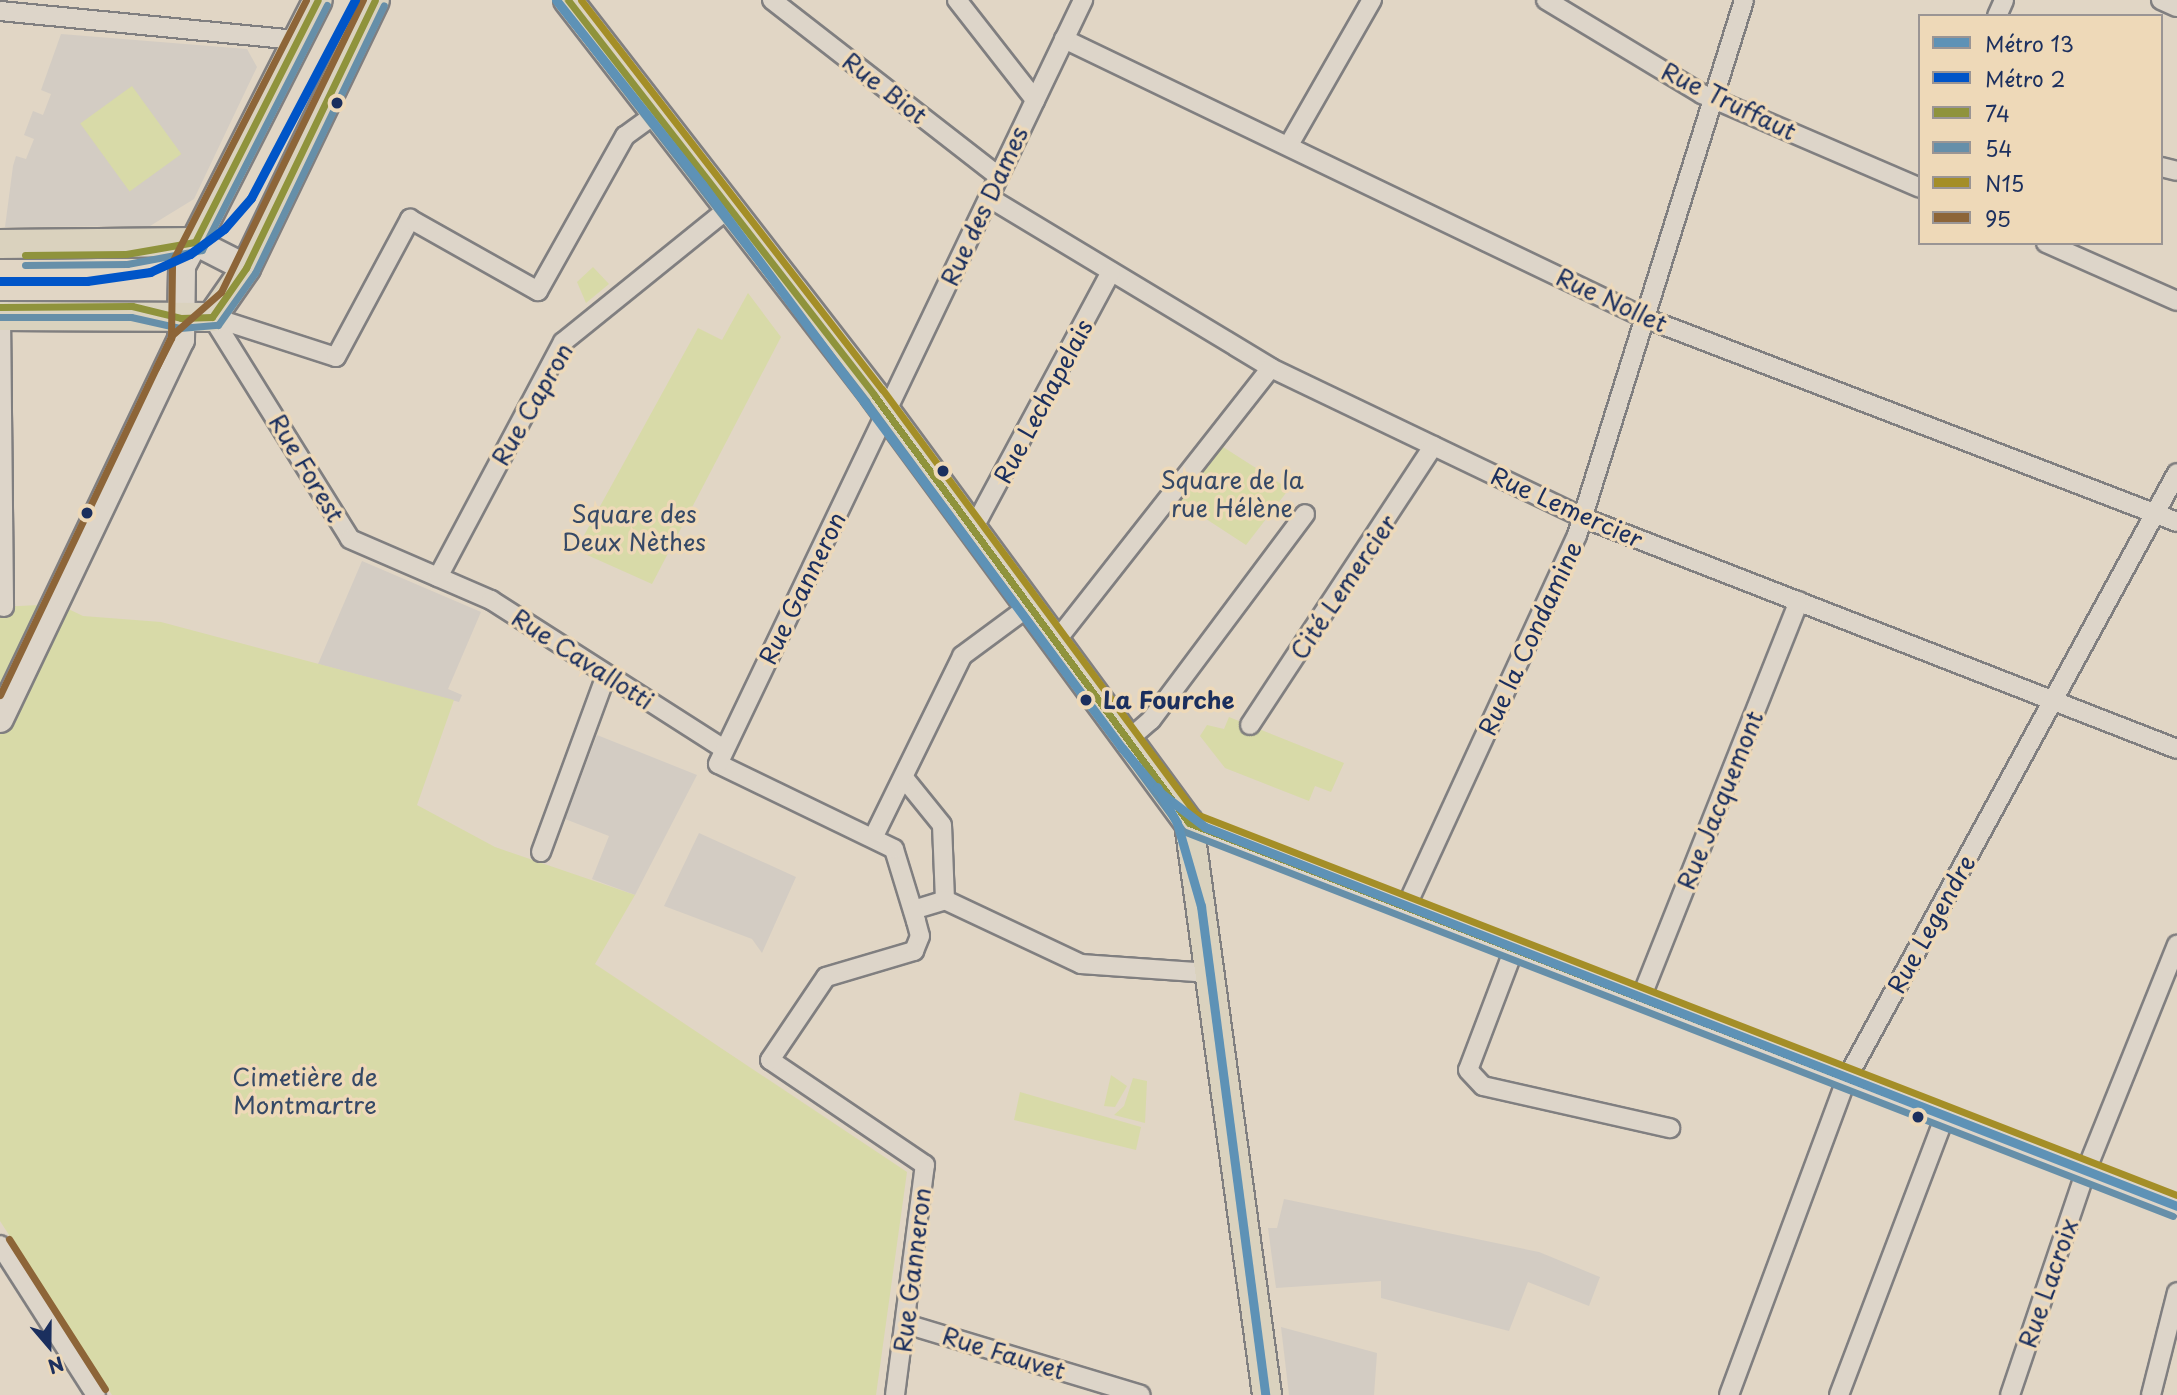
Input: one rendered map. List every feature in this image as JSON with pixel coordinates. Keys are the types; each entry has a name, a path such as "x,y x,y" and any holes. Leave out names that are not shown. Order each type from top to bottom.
{"main road":[{"path":"0,244 195,242 318,0"},
{"path":"1,316 181,329 212,317 246,268 375,0"},
{"path":"568,0 887,412 1189,823 1267,1395"}],"street":[{"name":"Rue Biot","path":"772,0 998,176"},
{"path":"957,0 1035,100"},
{"name":"Rue des Dames","path":"887,412 1083,0"},
{"path":"1290,143 1372,0"},
{"name":"Rue Truffaut","path":"1546,0 1713,98 1918,187"},
{"name":"Rue la Condamine","path":"1406,907 1584,518 1744,0"},
{"path":"2161,0 2177,7"},
{"path":"0,11 296,40"},
{"name":"Rue Nollet","path":"1064,39 1290,143 1645,318 2177,522"},
{"path":"212,317 336,357 410,219 537,291 625,136 655,114"},
{"name":"Rue Lemercier","path":"988,197 1270,368 1584,518 2177,749"},
{"name":"Rue Capron","path":"438,577 563,342 729,208"},
{"path":"0,719 181,329 182,266 195,242 246,268"},
{"path":"2051,245 2177,301"},
{"name":"Rue Lechapelais","path":"973,529 1111,272"},
{"path":"1,316 4,607"},
{"name":"Rue Forest","path":"212,317 350,539 438,577"},
{"path":"1056,641 1270,368"},
{"name":"Rue Ganneron","path":"721,757 887,412"},
{"name":"Cité Lemercier","path":"1250,725 1433,446"},
{"name":"Rue Legendre","path":"1729,1395 1847,1078 2177,473"},
{"path":"1129,739 1151,720 1305,514"},
{"name":"Rue Cavallotti","path":"438,577 491,600 606,675 721,757 894,849 920,936 914,951 826,977 770,1060"},
{"name":"Rue Jacquemont","path":"1641,998 1799,601"},
{"path":"873,838 962,656 1031,605"},
{"path":"541,852 606,675"},
{"path":"904,778 942,825 945,900"},
{"path":"1189,823 2177,1206"},
{"path":"913,910 945,900 1082,964 1210,973"},
{"name":"Rue Lacroix","path":"2010,1395 2086,1171 2177,946"},
{"path":"1514,949 1468,1070 1483,1086 1670,1128"},
{"name":"Rue Ganneron","path":"770,1060 925,1165 895,1395"},
{"path":"1839,1395 1945,1116"},
{"path":"0,1245 96,1395"},
{"path":"2151,1395 2177,1292"},
{"name":"Rue Fauvet","path":"906,1324 1141,1395"}],"shaded area":[{"path":"61,34 247,49 257,67 194,199 150,226 5,227 13,166 16,156 26,159 34,139 24,135 33,111 43,115 51,94 41,90"},
{"path":"362,561 481,612 448,689 462,695 459,702 318,664"},
{"path":"597,735 697,775 635,895 592,879 609,836 565,819"},
{"path":"699,833 796,877 762,953 752,939 664,906"},
{"path":"1284,1199 1539,1252 1600,1277 1589,1306 1528,1282 1509,1331 1381,1298 1381,1281 1276,1288 1268,1228 1277,1228"},
{"path":"1281,1327 1377,1353 1374,1395 1289,1395"}],"green space":[{"path":"132,86 181,154 130,192 80,124"},
{"path":"593,267 609,284 586,303 577,282"},
{"name":"Square des Deux Nèthes","path":"748,293 781,337 652,584 576,550 698,328 722,340"},
{"name":"Square de la rue Hélène","path":"1220,445 1289,489 1246,545 1177,500"},
{"name":"Cimetière de Montmartre","path":"58,604 83,616 161,622 454,700 417,805 495,847 635,895 595,964 907,1172 876,1395 112,1395 0,1221 0,607"},
{"path":"1229,717 1344,763 1331,792 1315,786 1309,801 1225,768 1200,736 1207,725 1224,729"},
{"path":"1111,1075 1127,1086 1115,1107 1104,1106"},
{"path":"1133,1078 1147,1081 1145,1123 1114,1115 1124,1106"},
{"path":"1020,1092 1141,1127 1136,1150 1014,1120"}],"metro line":[{"name":"2","path":"0,281 87,281 150,272 190,254 224,229 251,198 355,0"},
{"name":"13","path":"556,0 702,184 1122,748 1157,790 1205,827 2177,1206"},
{"name":"13","path":"1157,787 1177,823 1201,906 1265,1395"}],"transit line":[{"name":"95","path":"156,368 171,338 172,262 306,0"},
{"name":"74","path":"25,255 126,254 195,242 318,0"},
{"name":"95","path":"0,695 172,335 221,292 363,0"},
{"name":"74","path":"0,307 132,306 181,318 212,317 246,268 375,0"},
{"name":"74","path":"568,0 874,395 1189,823 2177,1206"},
{"name":"N15","path":"581,0 882,389 1196,814 2177,1195"},
{"name":"54","path":"25,265 127,264 202,250 327,5"},
{"name":"54","path":"0,317 131,317 180,328 218,325 255,273 384,5"},
{"name":"54","path":"560,6 866,401 1183,831 2173,1216"},
{"name":"95","path":"9,1239 105,1389"}],"place":[{"name":"La Fourche","path":"1086,700"}]}
